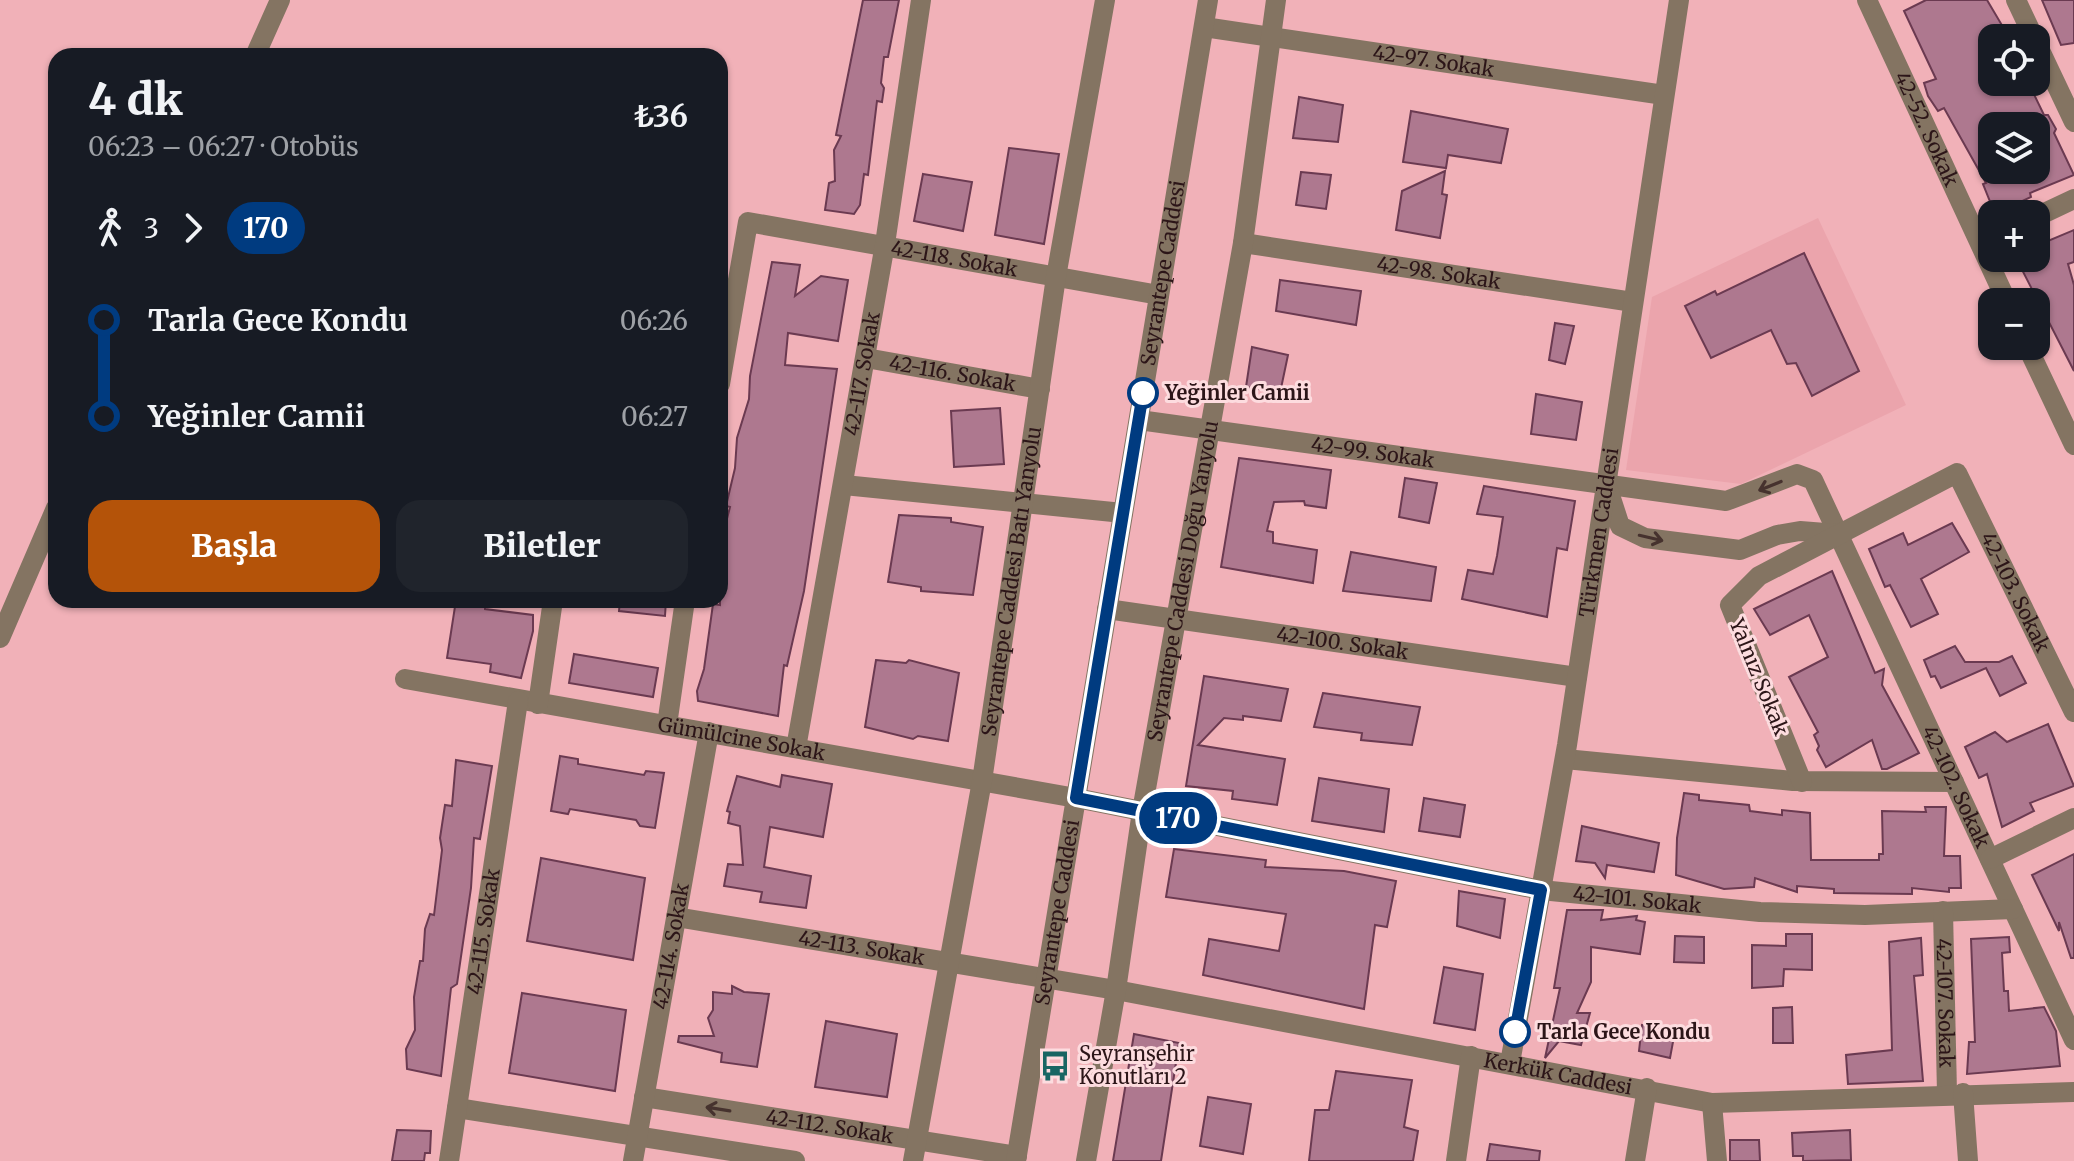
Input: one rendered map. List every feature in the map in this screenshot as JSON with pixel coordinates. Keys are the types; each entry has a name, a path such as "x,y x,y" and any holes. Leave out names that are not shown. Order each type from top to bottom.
{"street":[{"path":"259,48 280,0"},
{"name":"42-117. Sokak","path":"796,748 866,358 921,0"},
{"name":"Seyrantepe Caddesi Batı Yanyolu","path":"915,1151 982,781 1056,277 1105,0"},
{"name":"Seyrantepe Caddesi","path":"1016,1159 1208,0"},
{"name":"Seyrantepe Caddesi Doğu Yanyolu","path":"1086,1161 1116,990 1142,811 1243,243 1276,0"},
{"name":"Türkmen Caddesi","path":"1510,1063 1565,759 1679,0"},
{"name":"42-52. Sokak","path":"1867,0 1978,225"},
{"path":"2016,0 2027,24"},
{"name":"42-97. Sokak","path":"1204,27 1664,95"},
{"path":"2050,72 2074,122"},
{"path":"2050,210 2074,199"},
{"name":"42-118. Sokak","path":"728,338 748,222 1159,295"},
{"name":"42-98. Sokak","path":"1243,243 1633,302"},
{"name":"42-116. Sokak","path":"866,358 1040,389"},
{"path":"2034,360 2074,445"},
{"name":"42-99. Sokak","path":"1139,420 1726,501 1797,474 1813,480 1838,534"},
{"name":"42-103. Sokak","path":"1838,534 1957,473 2074,712"},
{"path":"1606,484 1620,526 1645,538 1740,550 1777,535 1800,531 1838,534"},
{"path":"844,485 1123,513"},
{"path":"0,638 48,527"},
{"name":"Yalnız Sokak","path":"1802,782 1730,605 1759,576 1838,534"},
{"name":"42-102. Sokak","path":"1838,534 2074,1040"},
{"name":"42-115. Sokak","path":"449,1161 528,703 551,608"},
{"path":"667,725 684,608"},
{"name":"42-100. Sokak","path":"1107,609 1577,677"},
{"name":"Gümülcine Sokak","path":"405,679 1076,798"},
{"name":"42-114. Sokak","path":"633,1161 709,732"},
{"path":"1565,759 1802,782 1954,782"},
{"name":"42-101. Sokak","path":"1076,798 1541,890 1760,912 1865,915 2013,909"},
{"path":"1990,859 2074,818"},
{"name":"42-107. Sokak","path":"1943,911 1955,1093 1968,1161"},
{"name":"42-113. Sokak","path":"676,917 1046,979"},
{"name":"Kerkük Caddesi","path":"1046,979 1647,1088 1712,1103 1955,1093 2074,1092"},
{"path":"1456,1161 1471,1056"},
{"path":"1635,1161 1647,1088"},
{"name":"42-112. Sokak","path":"644,1097 915,1151 1016,1159"},
{"path":"1712,1103 1717,1161"},
{"name":"42-112. Sokak","path":"457,1108 795,1161"}],"shaded area":[{"path":"1818,218 1906,405 1741,484 1626,470 1652,297"}],"building":[{"path":"863,0 899,0 888,57 884,57 881,83 884,88 882,102 877,101 868,175 864,174 860,205 854,214 825,210 829,183 835,181 834,150 841,136 836,135"},
{"path":"1926,0 1987,0 2001,24 1978,24 1978,96 2035,96 2043,112 1978,112 1978,169 1944,108 1938,111 1928,96 1924,83 1936,79 1904,11"},
{"path":"2042,0 2074,0 2074,43 2061,45"},
{"path":"1299,97 1343,105 1338,142 1293,138"},
{"path":"1411,111 1508,129 1501,163 1448,155 1446,168 1403,162"},
{"path":"2050,118 2074,175 2030,193 2031,197 2025,200 1989,200 1983,184 2050,184"},
{"path":"1009,148 1059,154 1044,244 995,235"},
{"path":"1445,171 1442,194 1447,195 1440,238 1396,230 1402,191"},
{"path":"1301,172 1331,175 1326,209 1296,205"},
{"path":"923,174 972,182 963,231 914,221"},
{"path":"2074,230 2074,262 2068,264 2074,285 2074,371 2050,324 2050,288 2031,288 2023,272 2050,272 2050,240"},
{"path":"1804,253 1859,371 1812,396 1796,363 1787,364 1771,330 1711,358 1685,306 1715,291 1717,295"},
{"path":"772,262 800,265 795,296 821,276 848,280 838,341 788,333 785,365 837,369 804,591 787,666 784,665 778,716 698,701 697,691 704,669 712,608 728,608 728,498 735,468 737,438 749,399 750,376"},
{"path":"1280,280 1361,291 1356,325 1276,311"},
{"path":"1555,323 1574,326 1565,364 1549,360"},
{"path":"1252,347 1288,355 1280,393 1246,387"},
{"path":"1536,394 1582,402 1576,440 1531,434"},
{"path":"1000,408 1004,464 954,467 951,411"},
{"path":"1239,458 1331,470 1326,508 1305,505 1304,501 1274,502 1267,531 1273,532 1273,543 1317,550 1313,583 1221,567"},
{"path":"1405,478 1437,483 1429,523 1399,517"},
{"path":"1484,486 1575,501 1567,550 1557,548 1547,617 1462,599 1468,570 1493,574 1497,556 1503,517 1477,514"},
{"path":"899,515 951,518 951,522 983,527 973,595 921,591 921,587 888,582"},
{"path":"1952,523 1969,552 1921,579 1938,614 1911,627 1890,585 1885,587 1869,549 1903,533 1908,545"},
{"path":"1351,552 1436,567 1431,601 1343,591"},
{"path":"1832,571 1875,673 1884,669 1882,685 1919,753 1887,769 1882,769 1872,740 1826,767 1817,750 1819,746 1814,735 1818,732 1789,677 1828,657 1809,615 1770,635 1754,609"},
{"path":"455,608 485,608 533,615 533,631 521,678 490,672 491,664 447,658"},
{"path":"619,608 666,608 665,616 619,611"},
{"path":"1955,646 1965,662 1999,662 2012,656 2026,683 2000,696 1986,668 1941,688 1935,676 1931,677 1924,660"},
{"path":"574,654 658,668 653,697 569,683"},
{"path":"876,660 906,663 909,660 959,673 948,741 918,736 913,739 865,727"},
{"path":"1204,676 1288,689 1281,721 1243,716 1243,720 1224,718 1198,745 1285,759 1277,805 1232,799 1233,791 1186,786"},
{"path":"1323,693 1420,707 1412,745 1361,740 1362,733 1314,727"},
{"path":"2048,724 2074,786 2030,803 2034,811 2002,827 1987,774 1979,778 1965,747 1995,732 2007,742"},
{"path":"560,756 578,759 578,764 644,775 646,771 664,773 655,828 640,826 636,820 570,809 568,814 551,811"},
{"path":"456,760 492,766 480,839 474,838 471,888 457,984 451,988 441,1076 407,1069 406,1049 415,1030 414,997 420,961 423,961 425,929 430,914 434,915 442,850 440,838 445,805 452,806"},
{"path":"782,775 832,784 823,837 770,827 764,867 811,876 806,908 760,902 762,892 724,886 728,864 743,865 740,826 728,823 730,812 727,811 737,776 780,787"},
{"path":"1319,778 1389,789 1384,832 1312,821"},
{"path":"1684,793 1699,795 1699,800 1749,805 1750,811 1782,815 1782,810 1810,813 1811,860 1879,860 1879,854 1883,854 1882,811 1926,812 1925,807 1946,807 1944,856 1960,856 1961,888 1949,888 1949,892 1912,888 1912,894 1834,893 1834,889 1797,886 1797,892 1755,878 1754,887 1724,889 1676,875 1677,838"},
{"path":"1424,798 1465,805 1460,837 1419,831"},
{"path":"1582,826 1659,843 1654,872 1607,865 1605,878 1595,863 1576,861"},
{"path":"1174,849 1266,860 1265,867 1344,871 1396,881 1387,927 1375,925 1364,1009 1203,975 1209,939 1279,951 1286,914 1166,897"},
{"path":"2074,854 2074,958 2071,958 2059,922 2059,931 2032,875"},
{"path":"541,858 645,878 633,960 527,941"},
{"path":"1459,891 1505,899 1500,938 1457,926"},
{"path":"1567,910 1603,910 1601,920 1637,916 1636,920 1645,922 1640,954 1591,947 1591,982 1577,1013 1590,1013 1581,1045 1559,1041 1545,1058 1560,988 1554,988"},
{"path":"1786,934 1812,934 1812,970 1784,969 1783,986 1752,988 1752,945 1786,946"},
{"path":"1675,936 1704,937 1704,963 1674,962"},
{"path":"2009,937 2010,952 2002,953 2004,991 2008,991 2009,1011 2044,1007 2056,1031 2060,1066 1967,1074 1969,1042 1975,1042 1971,939"},
{"path":"1921,938 1923,975 1914,976 1923,1081 1848,1084 1846,1055 1892,1050 1889,942"},
{"path":"1444,967 1483,974 1475,1030 1434,1023"},
{"path":"732,986 744,992 769,994 757,1067 721,1062 722,1053 678,1042 679,1036 714,1036 708,1018 713,1010 713,992 732,994"},
{"path":"522,993 626,1010 615,1091 509,1073"},
{"path":"1792,1007 1793,1043 1773,1043 1773,1008"},
{"path":"826,1021 897,1034 887,1097 815,1087"},
{"path":"1642,1025 1675,1031 1670,1058 1639,1051"},
{"path":"1134,1034 1179,1043 1161,1161 1113,1161"},
{"path":"1336,1071 1412,1080 1404,1127 1418,1131 1413,1161 1309,1161 1315,1110 1329,1110"},
{"path":"1208,1097 1251,1104 1243,1154 1200,1146"},
{"path":"397,1130 431,1131 430,1153 425,1153 424,1161 392,1161"},
{"path":"1850,1130 1851,1160 1803,1161 1803,1156 1793,1156 1792,1133"},
{"path":"1730,1140 1759,1140 1760,1161 1730,1161"},
{"path":"1490,1144 1540,1151 1539,1161 1487,1161"}],"bus line":[{"name":"170","path":"1143,393 1076,798 1541,890 1515,1032"}],"place":[{"name":"Yeğinler Camii","path":"1143,393"},
{"name":"Tarla Gece Kondu","path":"1515,1032"},
{"name":"Seyranşehir Konutları 2","path":"1055,1066"}]}
